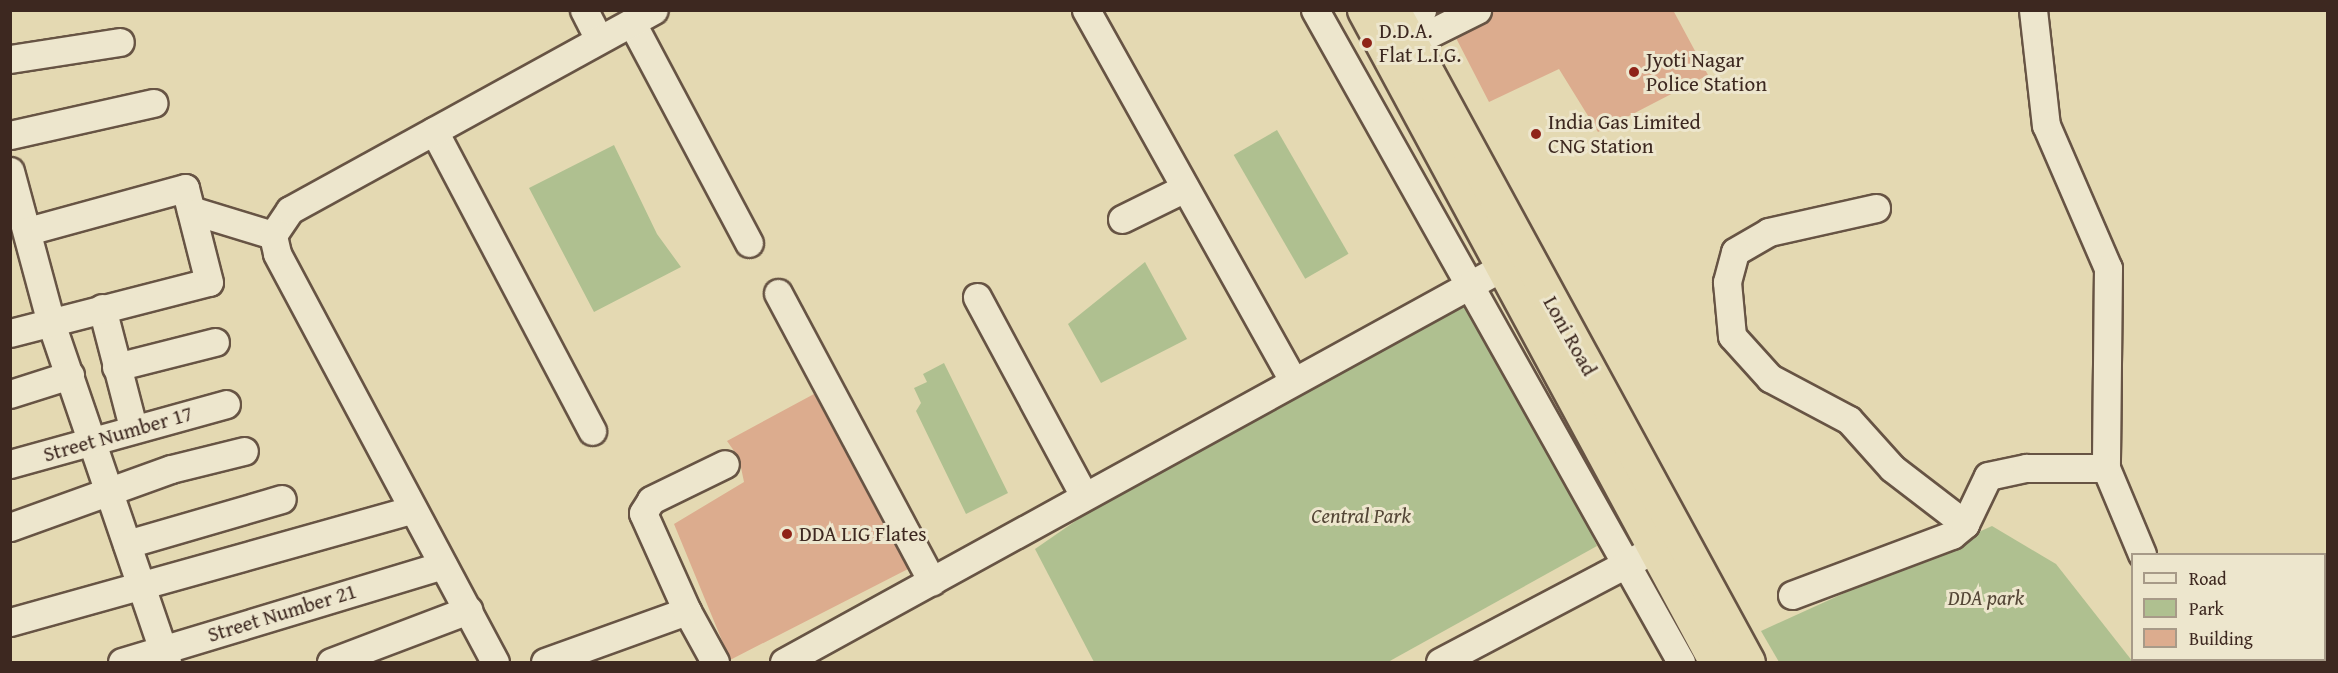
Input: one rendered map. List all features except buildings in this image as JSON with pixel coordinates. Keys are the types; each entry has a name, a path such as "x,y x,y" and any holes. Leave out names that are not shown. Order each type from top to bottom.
{"highway":[{"name":"Loni Road","path":"1364,10 1515,260"},
{"name":"Loni Road","path":"1406,22 1515,260 1653,550 1716,663"},
{"name":"Loni Road","path":"1653,550 1748,663"}],"street":[{"path":"584,10 599,39"},
{"path":"1086,10 1293,381"},
{"path":"1315,10 1469,285 1653,550 1681,663"},
{"path":"1406,22 1477,10"},
{"path":"2033,10 2046,125 2108,268 2106,468 2141,553"},
{"path":"495,663 277,253 273,235 290,210 643,16 749,243"},
{"path":"10,59 120,42"},
{"path":"10,135 153,103"},
{"path":"434,131 592,431"},
{"path":"12,182 28,231 51,323 89,441 110,490 127,544 144,584 165,656"},
{"path":"10,333 209,282 185,188 28,231"},
{"path":"1122,219 1185,188"},
{"path":"1876,208 1769,232 1735,252 1726,282 1732,336 1770,378 1849,420 1911,485 1965,524"},
{"path":"191,210 273,235"},
{"path":"784,663 1515,260"},
{"path":"778,293 932,581"},
{"path":"977,297 1084,496"},
{"path":"102,308 133,427"},
{"path":"116,367 215,342"},
{"path":"10,394 69,375"},
{"name":"Street Number 17","path":"10,464 133,427 226,404"},
{"path":"10,528 110,490 244,451"},
{"path":"714,663 687,611 643,513 651,500 724,464"},
{"path":"1792,595 1933,545 1965,524 1980,486 1995,474 2106,468"},
{"path":"127,544 282,499"},
{"path":"10,622 412,510"},
{"path":"1440,663 1653,550"},
{"name":"Street Number 21","path":"122,663 165,656 443,565"},
{"path":"331,663 468,610"},
{"path":"545,663 687,611"}],"green space":[{"path":"1277,130 1348,254 1305,279 1234,155"},
{"path":"614,145 657,234 681,267 594,312 529,188"},
{"path":"1145,262 1187,339 1101,383 1068,324"},
{"name":"Central Park","path":"1467,301 1518,380 1597,546 1388,662 1094,662 1035,549 1145,473"},
{"path":"944,363 1008,493 966,514 916,411 921,403 914,388 927,382 923,374"},
{"name":"DDA park","path":"1992,526 2056,564 2133,662 1779,662 1761,631"}],"place":[{"name":"D.D.A. Flat L.I.G.","path":"1367,43"},
{"name":"Jyoti Nagar Police Station","path":"1634,72"},
{"name":"India Gas Limited CNG Station","path":"1536,134"},
{"name":"DDA LIG Flates","path":"787,534"}]}
